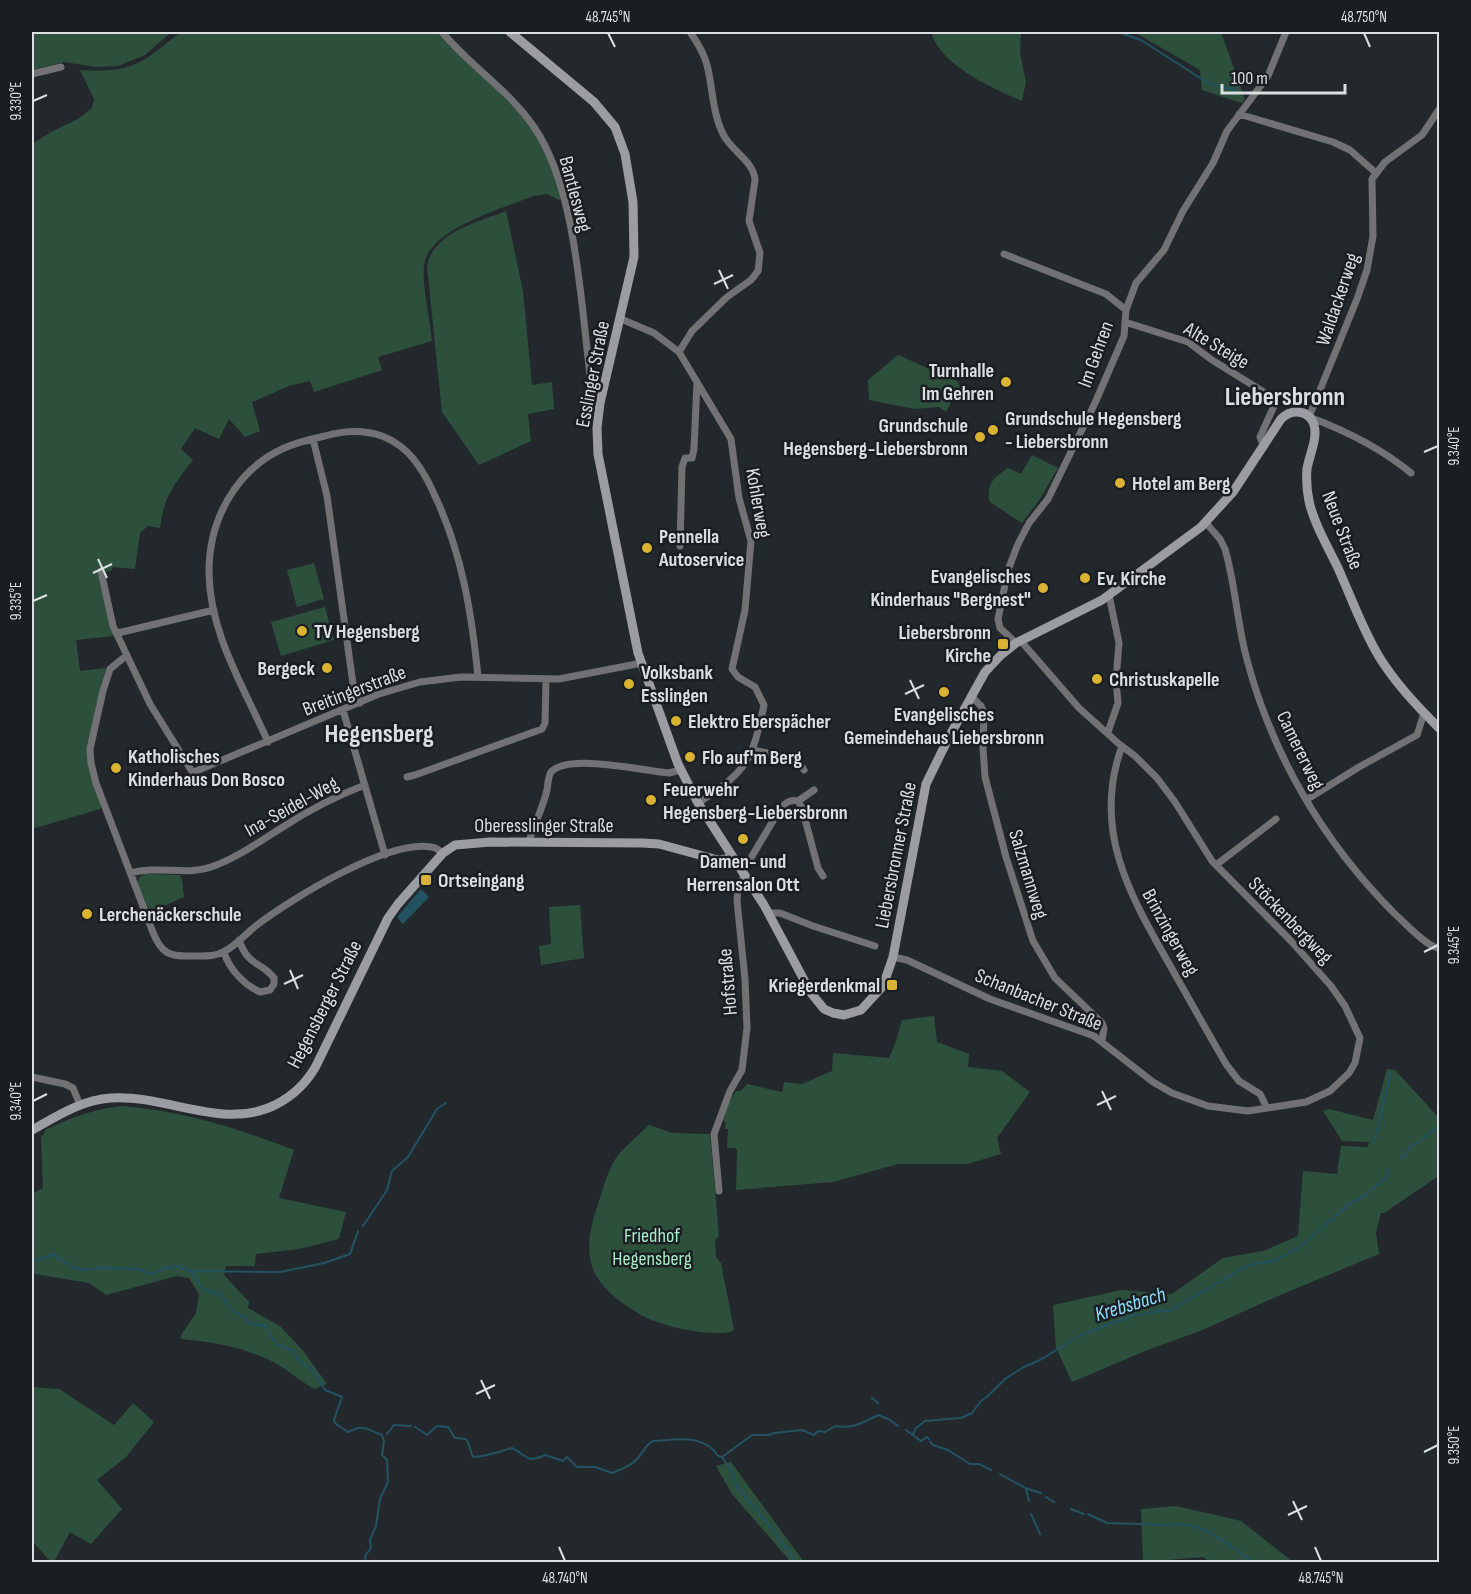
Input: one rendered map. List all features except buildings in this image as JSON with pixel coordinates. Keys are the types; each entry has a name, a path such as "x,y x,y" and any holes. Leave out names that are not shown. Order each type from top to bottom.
{"street":[{"name":"Bantlesweg","path":"442,32 465,58 506,95 531,122 550,157 561,187 572,234 591,383 600,403"},
{"name":"Esslinger Straße","path":"510,32 587,95 611,122 622,142 631,188 635,242 632,272 600,403 597,428 599,467 642,663 680,770 743,875"},
{"path":"679,352 692,332 725,298 754,277 758,271 760,259 749,221 754,173 722,133 714,108 706,62 690,32"},
{"name":"Im Gehren","path":"1018,642 1000,628 998,622 1010,562 1023,534 1046,502 1116,357 1124,336 1126,310 1136,283 1164,250 1183,211 1214,163 1227,131 1268,76 1286,32"},
{"path":"32,74 61,67"},
{"path":"1239,114 1333,142 1350,150 1376,172 1389,159 1422,135 1440,108"},
{"name":"Waldackerweg","path":"1309,417 1358,299 1367,270 1373,236 1371,186 1376,172"},
{"path":"1004,254 1106,294 1126,310"},
{"name":"Kohlerweg","path":"621,319 654,333 679,352 731,439 739,498 751,540 746,610 732,665 734,674 755,687 764,705 753,750"},
{"name":"Alte Steige","path":"1125,322 1188,342 1212,360 1272,397 1274,406 1260,437 1264,447"},
{"path":"680,546 682,467 685,459 692,458 694,449 697,382"},
{"path":"1108,732 1118,703 1116,680 1119,643 1110,595 1206,523 1227,501 1285,415 1296,412 1326,423 1375,448 1400,463 1411,473"},
{"name":"Neue Straße","path":"1309,417 1313,422 1314,432 1307,480 1314,518 1378,654 1403,689 1440,729"},
{"path":"268,742 233,666 214,610 209,578 210,553 219,518 229,496 246,475 265,459 287,447 351,431 380,435 399,446 421,469 441,508 462,571 471,615 478,677"},
{"path":"313,439 324,481 353,684 360,703"},
{"name":"Camererweg","path":"1206,523 1222,542 1226,552 1246,655 1261,705 1282,756 1306,800 1336,846 1375,893 1429,944 1434,948 1440,948"},
{"path":"101,571 112,623 127,655 108,671 94,726 90,754 96,783 130,873"},
{"name":"Liebersbronner Straße","path":"743,875 769,913 821,1006 833,1013 851,1014 868,1005 883,986 893,957 924,789 970,696 992,664 1018,642 1110,595"},
{"path":"118,633 214,610"},
{"name":"Stöckenbergweg","path":"1018,642 1071,700 1137,758 1167,790 1204,851 1216,866 1298,948 1345,1006 1360,1038 1353,1066 1330,1090 1306,1102 1267,1108"},
{"name":"Breitingerstraße","path":"127,655 150,704 193,771 198,771 394,689 428,680 478,677 546,679 571,677 642,663"},
{"path":"407,777 542,729 545,723 546,679"},
{"name":"Salzmannweg","path":"970,696 981,706 984,713 985,777 1030,935 1055,978 1102,1023 1104,1028 1102,1041"},
{"path":"343,710 385,855"},
{"path":"1306,800 1417,735 1424,713"},
{"name":"Brinzingerweg","path":"1122,746 1115,770 1111,822 1117,855 1127,885 1142,916 1226,1064 1239,1081 1260,1094 1267,1108"},
{"path":"698,803 732,780 753,750 796,759 804,770"},
{"path":"529,842 544,801 549,774 554,770 571,764 593,763 668,773 680,770"},
{"name":"Ina-Seidel-Weg","path":"130,873 142,870 190,872 217,865 240,854 313,809 365,785"},
{"name":"Hofstraße","path":"719,1191 714,1134 743,1066 747,1028 745,979 737,901 738,888 780,809 790,801 798,801 814,790"},
{"path":"798,801 804,814 818,868 823,876"},
{"path":"1216,866 1276,819"},
{"name":"Oberesslinger Straße","path":"130,873 159,946 173,955 201,957 224,952 257,924 304,892 385,855 429,847 443,853 457,845 529,842 649,843 718,860 732,856"},
{"name":"Hegensberger Straße","path":"32,1131 80,1105 103,1099 136,1098 202,1112 231,1115 261,1111 289,1096 306,1082 316,1066 391,913 443,853"},
{"path":"769,913 780,913 875,946"},
{"path":"224,952 229,965 246,983 260,992 270,990 274,984 274,978 249,959 239,940"},
{"name":"Schanbacher Straße","path":"893,957 907,960 990,999 1080,1030 1102,1041 1146,1078 1187,1099 1208,1106 1238,1111 1267,1108"},
{"path":"32,1077 58,1082 73,1088 80,1105"}],"green space":[{"path":"32,32 171,32 145,55 118,66 96,67 64,62 32,70"},
{"path":"181,32 439,32 529,123 543,145 561,199 547,194 533,196 468,222 438,241 428,253 424,266 425,293 432,341 378,357 382,370 314,392 310,381 289,386 252,402 260,431 245,437 229,419 219,439 195,428 181,449 193,460 167,499 160,528 148,526 140,533 135,569 113,567 111,571 99,572 114,636 76,640 80,671 106,668 87,749 102,806 100,809 32,829 32,144 78,119 92,108 94,99 80,70 125,68 156,52"},
{"path":"931,32 1021,32 1020,53 1026,82 1022,101 997,90 956,65 945,55"},
{"path":"1134,32 1221,32 1245,99 1242,103 1202,90 1200,70"},
{"path":"506,211 523,291 532,385 552,382 554,409 528,414 531,441 479,465 442,412 427,266 431,254 448,237 471,224"},
{"path":"898,355 957,381 960,386 946,412 939,407 914,409 869,400 868,380"},
{"path":"1032,455 1058,468 1040,499 1022,523 990,502 989,491 995,478 1008,468 1021,474"},
{"name":"TV Hegensberg","path":"314,563 324,599 297,607 287,570"},
{"name":"TV Hegensberg","path":"325,607 334,640 281,656 271,622"},
{"path":"145,874 180,875 184,897 148,913 137,883"},
{"path":"580,905 584,958 541,965 539,946 551,944 549,907"},
{"path":"934,1016 937,1042 969,1054 968,1067 1002,1071 1030,1092 997,1138 1001,1154 967,1164 898,1164 833,1182 736,1190 737,1151 735,1148 727,1148 728,1129 725,1129 726,1122 723,1121 736,1091 741,1091 747,1084 782,1092 784,1082 802,1084 832,1071 833,1053 889,1058 902,1020"},
{"path":"1387,1069 1395,1070 1439,1118 1440,1175 1381,1213 1376,1233 1379,1254 1200,1331 1072,1382 1056,1348 1053,1305 1121,1290 1172,1294 1223,1258 1263,1251 1298,1236 1303,1171 1337,1174 1341,1146 1368,1147 1369,1142 1342,1141 1323,1111 1329,1109 1373,1120"},
{"path":"122,1106 188,1116 294,1150 279,1198 346,1212 339,1239 299,1249 256,1254 255,1266 226,1266 224,1275 249,1302 248,1308 280,1326 304,1352 327,1384 315,1389 280,1366 244,1350 181,1339 181,1335 196,1313 199,1294 189,1278 177,1276 106,1295 89,1283 32,1275 32,1194 43,1188 41,1137 45,1130 73,1118 101,1109"},
{"name":"Friedhof Hegensberg","path":"649,1125 672,1133 710,1134 719,1236 715,1240 716,1257 721,1263 734,1330 731,1332 697,1332 673,1327 641,1315 609,1292 593,1268 590,1238 608,1173 627,1145"},
{"path":"32,1387 59,1389 114,1425 133,1403 154,1422 126,1457 97,1480 122,1509 91,1544 70,1532 55,1560 51,1562 32,1541"},
{"path":"731,1462 804,1562 791,1562 732,1494 716,1466"},
{"path":"1176,1506 1241,1521 1293,1562 1210,1562 1203,1557 1143,1562 1141,1509"}],"water":[{"path":"421,889 429,897 403,924 397,917"}],"waterway":[{"path":"1118,32 1141,40 1208,83 1234,90 1236,83"},
{"path":"1374,1143 1391,1072"},
{"path":"363,1226 387,1190 392,1171 408,1157 437,1109 446,1103"},
{"name":"Krebsbach","path":"1401,1159 1411,1147 1440,1125"},
{"name":"Krebsbach","path":"913,1434 916,1428 925,1421 961,1418 972,1413 981,1401 1005,1379 1079,1336 1133,1315 1161,1310 1169,1311 1249,1265 1276,1260 1301,1246 1349,1204 1386,1178 1389,1170"},
{"path":"191,1271 280,1272 324,1263 350,1254 358,1231"},
{"path":"32,1262 54,1254 71,1267 84,1270 136,1269 151,1274 177,1266 191,1271 203,1290 221,1294 230,1309 244,1317 249,1323 265,1326 276,1344 293,1351 299,1360 315,1373 325,1390 342,1397 334,1420 336,1424 348,1432 366,1428 382,1435 384,1442 382,1455 387,1460 388,1482 380,1499 376,1526 370,1540 371,1548 365,1556 366,1562"},
{"path":"872,1398 878,1403"},
{"name":"Krebsbach","path":"415,1427 427,1435 437,1426 448,1427 455,1438 466,1439 473,1457 512,1448 530,1459 545,1455 563,1461 567,1457 577,1467 595,1467 612,1473 632,1464 653,1441 680,1439 697,1441 722,1457 752,1435 802,1430 814,1435 818,1431 825,1432 835,1426 848,1427 879,1415 898,1426"},
{"name":"Krebsbach","path":"387,1434 394,1425 411,1426"},
{"path":"906,1430 921,1441 927,1437 929,1439"},
{"path":"930,1442 970,1464 979,1464 991,1470"},
{"path":"722,1457 732,1472 737,1487 793,1558"},
{"path":"1000,1474 1025,1488 1041,1493"},
{"path":"1026,1489 1029,1501"},
{"path":"1046,1497 1054,1502"},
{"path":"1071,1509 1084,1514"},
{"path":"1031,1514 1040,1534"},
{"path":"1088,1514 1107,1523 1193,1526 1224,1541 1252,1562"}],"place":[{"name":"Turnhalle Im Gehren","path":"1006,382"},
{"name":"Grundschule Hegensberg - Liebersbronn","path":"993,430"},
{"name":"Grundschule Hegensberg-Liebersbronn","path":"980,437"},
{"name":"Hotel am Berg","path":"1120,483"},
{"name":"Pennella Autoservice","path":"647,548"},
{"name":"Ev. Kirche","path":"1085,578"},
{"name":"Evangelisches Kinderhaus \"Bergnest\"","path":"1043,588"},
{"name":"TV Hegensberg","path":"302,631"},
{"name":"Liebersbronn Kirche","path":"1003,644"},
{"name":"Bergeck","path":"327,668"},
{"name":"Christuskapelle","path":"1097,679"},
{"name":"Volksbank Esslingen","path":"629,684"},
{"name":"Evangelisches Gemeindehaus Liebersbronn","path":"944,692"},
{"name":"Elektro Eberspächer","path":"676,721"},
{"name":"Flo auf'm Berg","path":"690,757"},
{"name":"Katholisches Kinderhaus Don Bosco","path":"116,768"},
{"name":"Feuerwehr Hegensberg-Liebersbronn","path":"651,800"},
{"name":"Damen- und Herrensalon Ott","path":"743,839"},
{"name":"Ortseingang","path":"426,880"},
{"name":"Lerchenäckerschule","path":"87,914"},
{"name":"Kriegerdenkmal","path":"892,985"}],"district":[{"name":"Liebersbronn","path":"1285,396"},
{"name":"Hegensberg","path":"379,733"}]}
